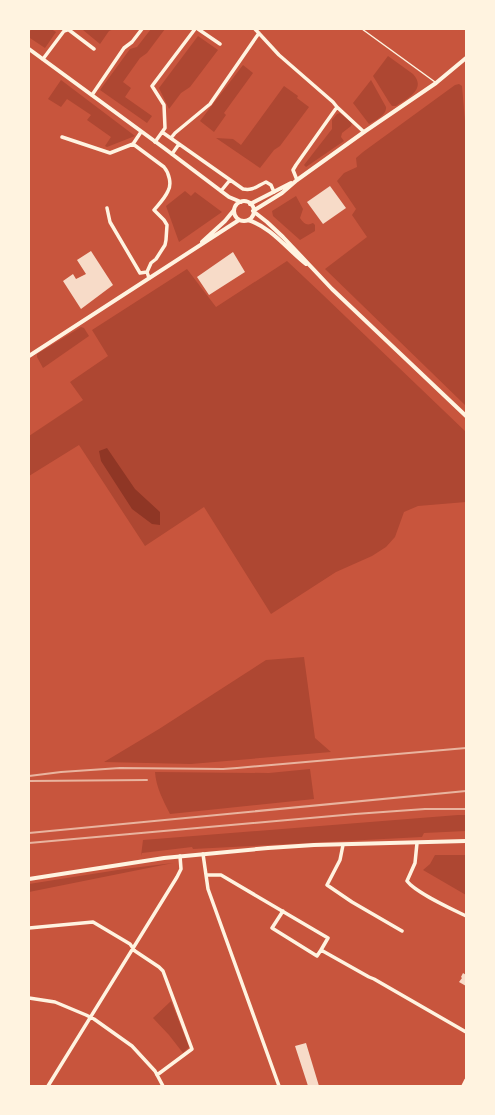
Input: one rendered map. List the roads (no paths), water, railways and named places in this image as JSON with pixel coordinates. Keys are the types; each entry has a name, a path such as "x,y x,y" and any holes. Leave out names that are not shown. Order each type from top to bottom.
{"street":[{"path":"92,95 124,48 132,42 142,29"},
{"path":"155,142 165,128 164,106 152,86 197,29 220,44"},
{"path":"255,29 279,55 333,102 364,132"},
{"path":"43,59 64,31 69,30 94,49"},
{"path":"171,138 210,104 259,33"},
{"path":"29,49 229,197 250,204 296,180"},
{"path":"248,220 252,216 253,211 436,83 466,60"},
{"path":"296,180 293,170 337,107"},
{"path":"62,137 110,153 133,144 141,132"},
{"path":"162,132 243,189 248,190 256,188 266,182 271,185 274,192"},
{"path":"133,144 164,167 169,176 168,191 154,210 167,225 165,246 156,259 151,263 147,272"},
{"path":"172,154 179,144"},
{"path":"221,191 230,180"},
{"path":"229,197 235,216 238,220"},
{"path":"197,246 225,221 236,205 241,202"},
{"path":"250,204 253,211 287,241 314,270"},
{"path":"107,208 110,222 140,273 147,272"},
{"path":"29,356 197,246 215,236 229,225 238,220 248,220 258,223 266,228 314,270 466,416"},
{"path":"147,272 150,278"},
{"path":"29,879 180,856 268,848 466,841"},
{"path":"417,843 415,863 407,881 410,886 466,916"},
{"path":"343,845 340,860 327,885 352,902 402,931"},
{"path":"203,854 208,889 279,1086"},
{"path":"48,1086 177,877 181,869 180,856"},
{"path":"206,875 221,875 283,911 328,938 317,956 272,928 283,911"},
{"path":"29,928 93,922 130,944 135,951 163,971 192,1049 157,1075"},
{"path":"321,950 466,1032"},
{"path":"29,998 55,1002 91,1018 132,1046 157,1075 163,1086"},
{"path":"463,1086 466,1080"}],"lane":[{"path":"362,29 436,83"}],"railway":[{"path":"29,776 120,768 223,769 466,748"},
{"path":"29,781 147,780"},
{"path":"29,833 466,791"},
{"path":"29,843 355,814 425,809 466,809"}]}
